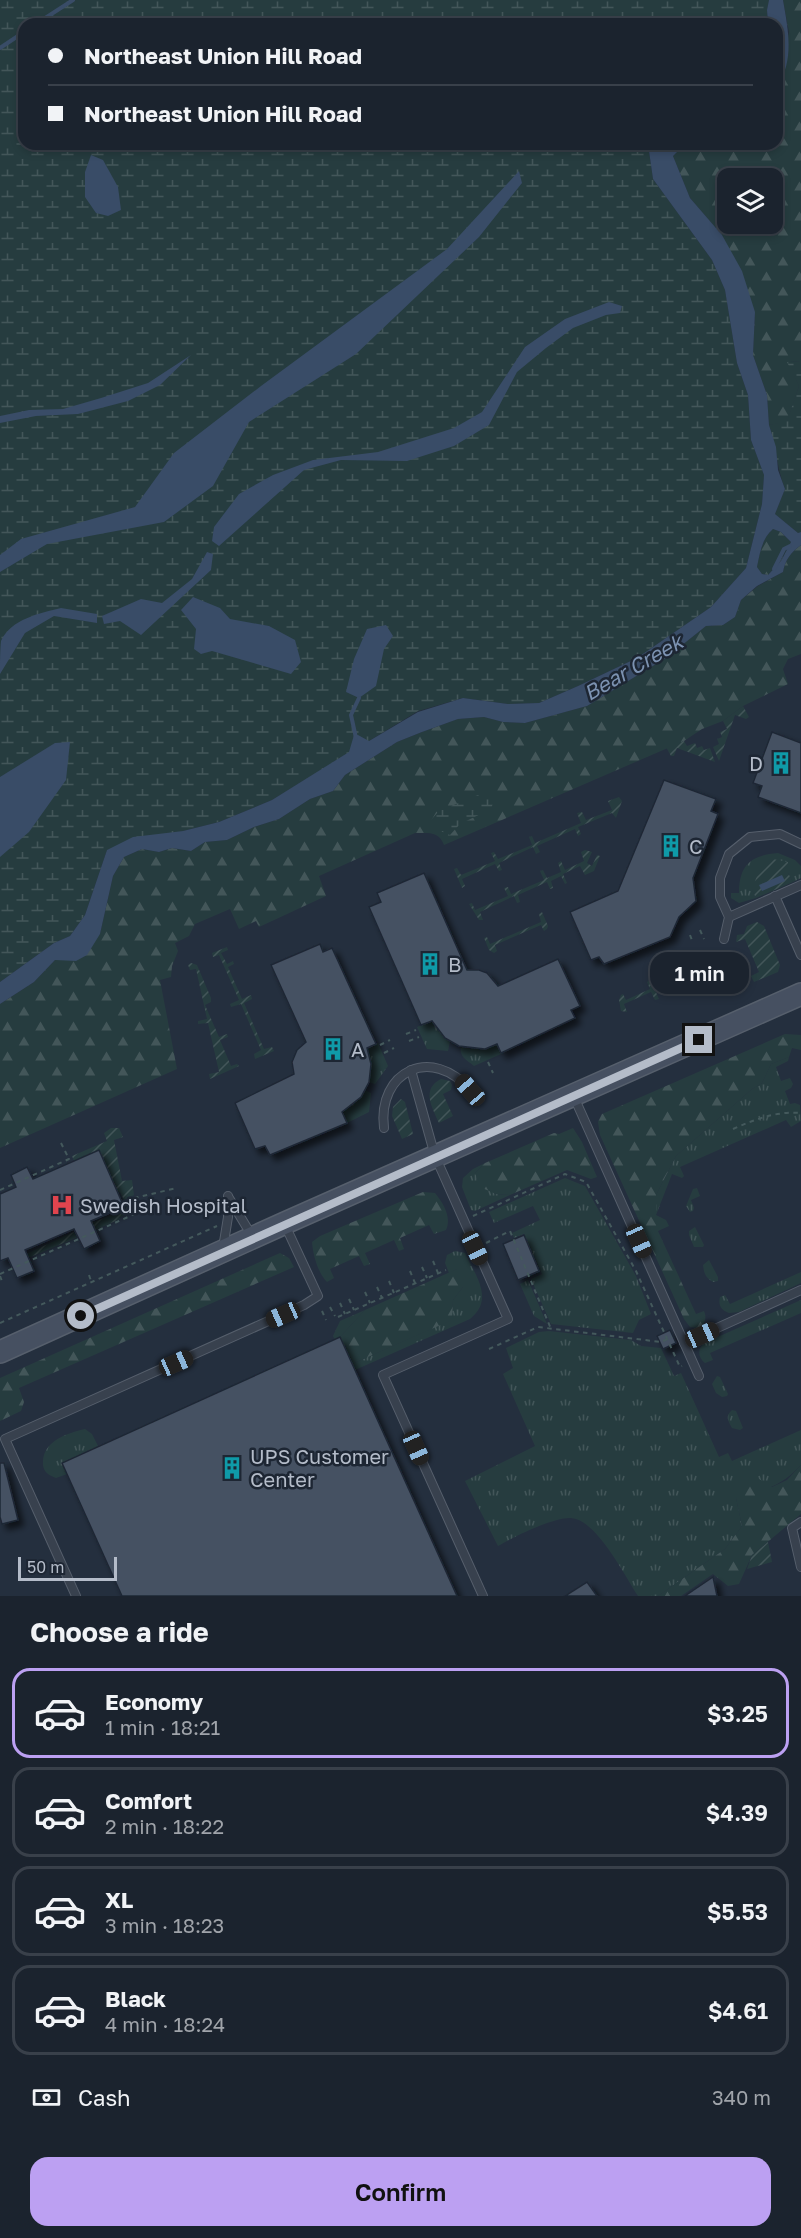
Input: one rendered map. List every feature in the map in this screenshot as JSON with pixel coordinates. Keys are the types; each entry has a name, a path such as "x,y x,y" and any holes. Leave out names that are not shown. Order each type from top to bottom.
{"main road":[{"path":"0,1352 801,994"}],"lane":[{"path":"724,939 729,916 720,897 720,878 729,854 750,837 780,834 801,843"},
{"path":"729,916 801,885"},
{"path":"776,896 801,956"},
{"path":"384,1128 383,1115 387,1095 394,1082 411,1070 432,1065 447,1070 462,1080 470,1090"},
{"path":"411,1070 435,1156 508,1319 383,1376 483,1596"},
{"path":"574,1095 699,1376"},
{"path":"222,1252 228,1217 228,1196 253,1238"},
{"path":"76,1596 3,1439 304,1305 318,1296 285,1223"},
{"path":"684,1343 801,1290"},
{"path":"801,1522 792,1528 801,1567"}],"path":[{"path":"700,930 704,939"},
{"path":"690,935 693,943"},
{"path":"406,1034 416,1030"},
{"path":"409,1041 419,1037"},
{"path":"380,1045 390,1040"},
{"path":"384,1053 394,1048"},
{"path":"488,1062 493,1072"},
{"path":"733,1129 762,1117 786,1112 801,1113"},
{"path":"62,1143 71,1163"},
{"path":"0,1190 69,1159"},
{"path":"463,1221 565,1174 586,1182 636,1271 680,1367 692,1360"},
{"path":"122,1203 177,1188"},
{"path":"3,1284 0,1275 137,1213 134,1198"},
{"path":"0,1323 220,1224"},
{"path":"475,1248 510,1231 551,1329"},
{"path":"433,1261 438,1273"},
{"path":"422,1267 427,1278"},
{"path":"330,1307 336,1316 345,1314 446,1270"},
{"path":"410,1271 415,1283"},
{"path":"89,1275 91,1281"},
{"path":"389,1281 393,1293"},
{"path":"377,1287 382,1298"},
{"path":"365,1292 370,1303"},
{"path":"349,1299 354,1310"},
{"path":"340,1303 345,1314"},
{"path":"322,1311 326,1320"},
{"path":"489,1349 538,1327 661,1342"}],"green space":[{"path":"0,0 769,0 768,18 18,18 18,150 649,150 653,179 712,260 725,290 737,363 748,395 751,440 764,475 762,504 746,568 711,607 637,658 539,703 508,704 463,698 418,711 272,800 219,822 107,850 85,915 70,936 54,943 0,982"},
{"path":"783,0 801,0 801,361 788,362 799,386 787,422 769,425 767,395 753,355 755,312 721,234 783,234 783,168 717,168 717,229 690,198 673,156 679,150 783,150 783,59 789,32"},
{"path":"801,361 801,532 798,533 775,514 785,489 769,425 787,421 799,386 787,362"},
{"path":"773,529 781,532 791,542 781,561 768,575 762,574 757,567 760,551 766,537"},
{"path":"801,545 801,654 788,659 783,669 788,684 743,706 723,721 702,729 684,741 444,845 436,835 415,833 319,876 326,896 259,927 256,921 239,929 230,909 195,924 189,936 175,943 178,951 172,966 171,977 160,980 177,1069 0,1148 0,1004 34,982 55,960 76,960 100,934 113,876 124,857 142,849 159,852 172,848 191,851 205,842 227,840 254,827 279,819 310,799 333,791 345,775 397,742 458,719 484,717 503,722 525,723 587,706 666,658 706,626 723,625 735,617 741,600 758,586 783,572 789,557"},
{"path":"743,706 749,717 746,719 735,715 719,761 713,747 719,744 717,739 722,737 720,732 727,729 723,721"},
{"path":"684,741 687,746 695,743 697,748 702,746 704,750 710,748 715,762 677,748 674,756 671,756 666,747"},
{"path":"478,795 488,796 493,803 491,809 460,824 450,835 438,830 430,821 439,811"},
{"path":"619,797 622,801 616,818 612,813 578,827 581,834 578,836 575,829 537,846 540,852 536,854 533,847 499,863 502,870 499,871 495,864 462,879 465,886 462,888 454,869 457,868 461,875 495,861 491,853 494,852 498,859 532,845 529,837 532,836 535,843 581,823 577,813 582,812 586,820 612,810 608,801"},
{"path":"585,850 592,852 587,863 592,866 597,855 600,856 594,871 585,875 580,866 563,874 567,883 565,884 561,876 551,881 553,888 550,889 547,882 518,895 520,902 517,903 514,896 480,912 483,920 479,920 469,904 472,903 475,910 508,896 504,888 508,887 511,894 544,880 540,871 543,870 547,878 561,872 558,863 561,861 565,870 584,861 581,852"},
{"path":"778,853 795,860 801,866 801,878 793,882 788,873 752,890 756,898 739,903 731,898 731,893 739,893 741,875 748,863 761,856"},
{"path":"773,859 788,862 788,873 793,882 756,898 752,890 761,864"},
{"path":"542,912 548,926 547,929 544,931 541,925 495,945 497,951 494,953 489,950 484,938 487,937 490,944 541,922 539,914"},
{"path":"757,922 764,926 780,965 778,972 754,982 751,976 759,972 745,939 736,942 737,935 744,934 747,926"},
{"path":"227,947 228,950 221,953 227,964 233,961 234,964 228,967 242,999 251,995 252,999 244,1003 264,1049 272,1047 274,1051 255,1059 254,1054 261,1050 241,1004 231,1007 230,1004 239,1000 219,955 213,957 212,953"},
{"path":"722,950 730,967 728,969 723,960 691,974 695,983 692,984 687,976 655,990 659,999 655,1000 651,992 624,1004 627,1012 621,1011 619,1000 621,995 623,994 626,1000 650,989 647,982 650,980 654,987 689,972 686,965 690,963 694,970 719,958 717,952"},
{"path":"191,963 197,965 211,998 211,1002 205,1005 219,1037 227,1034 228,1037 220,1040 231,1066 237,1064 239,1066 210,1079 209,1074 219,1072 208,1023 198,1024 198,1021 207,1019 196,969 190,970 188,965"},
{"path":"432,1021 450,1041 448,1051 427,1049 417,1027"},
{"path":"785,1034 801,1035 801,1050 792,1048 789,1057 771,1064 762,1083 752,1089 676,1156 656,1195 656,1215 666,1220 669,1226 658,1231 696,1314 704,1311 705,1313 705,1320 700,1328 690,1327 684,1319 600,1135 598,1122 602,1114"},
{"path":"378,1043 388,1066 375,1084 369,1082 371,1064 367,1048"},
{"path":"497,1044 501,1054 474,1066 461,1053 461,1047 485,1049"},
{"path":"789,1057 788,1061 776,1067 781,1081 790,1078 793,1084 785,1091 790,1104 800,1105 801,1121 791,1127 786,1120 680,1167 684,1176 682,1178 672,1174 656,1215 656,1195 676,1156 752,1089 762,1083 771,1064"},
{"path":"441,1079 450,1081 452,1085 451,1090 443,1094 453,1116 439,1123 431,1105 430,1093 431,1088"},
{"path":"364,1090 371,1093 369,1112 347,1123 342,1112 361,1097"},
{"path":"401,1099 405,1102 413,1134 402,1139 392,1116 393,1107"},
{"path":"111,1128 119,1128 123,1137 114,1140 122,1181 132,1180 134,1195 124,1200 120,1192 118,1193 74,1161 72,1156 107,1141 104,1133"},
{"path":"573,1128 582,1142 597,1177 591,1179 567,1170 510,1195 496,1194 480,1187 475,1173 485,1163 554,1133 559,1134"},
{"path":"485,1163 475,1173 495,1194 510,1195 475,1211 471,1210 462,1187 463,1178 473,1169"},
{"path":"565,1178 585,1186 636,1276 651,1314 639,1320 633,1333 551,1324 531,1279 542,1274 524,1234 514,1238 512,1233 540,1220 533,1206 494,1223 489,1212"},
{"path":"697,1188 700,1196 691,1200 694,1208 690,1212 686,1206 693,1189"},
{"path":"423,1192 435,1193 441,1201 448,1220 446,1230 434,1234 429,1225 400,1238 404,1249 399,1251 394,1240 365,1253 370,1264 364,1266 359,1256 330,1269 334,1278 327,1282 316,1264 312,1242 320,1236"},
{"path":"133,1201 135,1212 95,1230 92,1223 126,1209 125,1204"},
{"path":"695,1227 703,1247 694,1247 689,1235 689,1231"},
{"path":"76,1231 78,1237 28,1258 26,1254"},
{"path":"455,1251 465,1253 478,1278 482,1295 477,1311 470,1319 355,1370 352,1364 451,1320 453,1300 463,1287 457,1269 449,1273 445,1263 447,1255"},
{"path":"280,1253 289,1258 294,1267 19,1388 24,1402 21,1411 0,1421 0,1378"},
{"path":"709,1260 718,1281 713,1282 705,1273 703,1265"},
{"path":"457,1269 463,1270 463,1287 453,1300 452,1320 352,1364 340,1337 365,1310"},
{"path":"801,1272 801,1283 739,1312 729,1313 720,1305 720,1297 725,1295 730,1304"},
{"path":"528,1280 547,1324 534,1316 520,1284"},
{"path":"801,1300 801,1313 710,1353 713,1360 705,1363 701,1358 699,1351 704,1343"},
{"path":"365,1310 335,1340 333,1336 340,1321"},
{"path":"549,1331 631,1340 641,1346 661,1348 674,1376 681,1373 719,1457 728,1453 732,1461 801,1430 801,1465 779,1483 736,1498 742,1526 725,1549 658,1596 638,1596 600,1538 581,1521 571,1518 544,1524 498,1546 465,1481 535,1446 503,1374 513,1368 506,1348 539,1332"},
{"path":"717,1376 720,1377 727,1396 722,1397 716,1393 712,1384"},
{"path":"732,1410 736,1411 743,1428 740,1430 732,1428 728,1421 728,1414"},
{"path":"85,1429 92,1434 98,1446 62,1463 67,1474 56,1478 48,1474 43,1464 47,1448 64,1436"},
{"path":"801,1465 801,1514 752,1555 739,1584 728,1586 713,1574 681,1596 658,1596 725,1549 742,1526 736,1498 742,1487 759,1479 772,1487 787,1480"},
{"path":"768,1542 772,1562 747,1569 752,1555"}],"water":[{"path":"769,0 783,0 789,44 783,76 783,18 768,18"},
{"name":"Bear Creek","path":"649,150 679,150 673,156 690,198 717,229 717,234 722,235 742,271 755,312 753,355 767,395 769,425 776,447 778,470 785,489 775,514 798,533 801,532 801,545 789,557 783,572 757,586 741,600 735,617 723,625 706,626 666,658 587,706 525,723 503,722 484,717 458,719 397,742 345,775 333,791 310,799 279,819 254,827 227,840 205,842 191,851 172,848 159,852 142,849 124,857 113,876 100,934 87,955 76,961 55,960 34,982 0,1004 0,982 54,943 70,936 85,915 107,850 133,837 183,831 219,822 272,800 349,752 354,735 369,741 418,712 463,698 508,704 539,703 637,658 711,607 746,568 762,504 764,475 751,440 748,395 737,363 725,290 712,260 653,179","holes":["773,529 781,532 791,542 781,561 768,575 762,574 757,567 764,541"]},
{"path":"91,155 103,160 118,187 121,210 108,216 96,213 85,197 85,172"},
{"path":"519,171 522,183 479,237 356,354 249,422 213,486 164,522 47,544 0,572 0,555 21,539 135,507 174,453 447,249"},
{"path":"609,302 622,306 620,313 606,315 573,328 517,372 489,425 454,446 407,461 341,460 304,470 219,546 212,541 214,527 239,494 273,475 313,460 378,452 454,428 482,412 525,347 565,319"},
{"path":"191,355 160,385 128,401 78,414 36,416 0,423 0,416 29,410 63,409 148,383"},
{"path":"207,552 213,554 211,570 141,635 120,621 104,624 102,616 141,599 162,603 192,579"},
{"path":"193,597 220,608 230,619 269,626 295,640 301,662 291,674 212,651 201,654 194,649 196,629 181,610"},
{"path":"61,608 97,614 97,623 54,616 25,633 0,674 1,641 6,633 27,618"},
{"path":"386,625 393,636 384,649 376,686 359,698 346,692 354,659 367,629"},
{"path":"70,742 66,780 29,832 0,857 0,777 55,743"},
{"path":"782,875 785,881 762,891 759,885"}],"building":[{"name":"D","path":"772,732 801,743 801,813 758,797 762,786 753,783"},
{"name":"C","path":"664,780 716,799 711,811 718,814 693,878 696,901 679,917 670,937 604,964 599,957 591,960 570,912 618,891"},
{"name":"B","path":"424,873 467,970 487,973 498,986 558,959 580,1006 571,1010 575,1018 501,1053 497,1044 485,1049 459,1046 445,1038 432,1021 421,1025 369,907 381,902 377,893"},
{"name":"A","path":"320,944 323,952 332,948 376,1044 367,1048 371,1064 369,1082 361,1097 342,1112 347,1123 270,1155 265,1146 255,1149 235,1103 294,1074 292,1062 297,1050 306,1042 271,965"},
{"name":"Swedish Hospital","path":"99,1150 124,1207 91,1221 100,1241 84,1249 74,1229 25,1250 34,1271 17,1278 8,1258 0,1261 0,1194 16,1187 11,1175 27,1167 33,1179"},
{"path":"524,1235 539,1271 518,1280 503,1244"},
{"path":"670,1330 676,1343 663,1349 657,1336"},
{"name":"UPS Customer Center","path":"340,1337 457,1596 122,1596 62,1463"},
{"path":"0,1463 4,1463 18,1520 2,1524 0,1517"},
{"path":"713,1577 717,1596 685,1596"},
{"path":"587,1582 597,1596 565,1596"}],"waterway":[{"path":"45,18 73,0"},
{"path":"0,48 18,36"},
{"path":"774,569 784,549 790,546"},
{"path":"356,738 351,715 359,698"}],"place":[{"name":"D","path":"781,763"},
{"name":"C","path":"671,846"},
{"name":"B","path":"430,964"},
{"name":"A","path":"333,1049"},
{"name":"Swedish Hospital","path":"62,1205"},
{"name":"UPS Customer Center","path":"232,1468"}],"route":[{"path":"81,1316 699,1040"}]}
